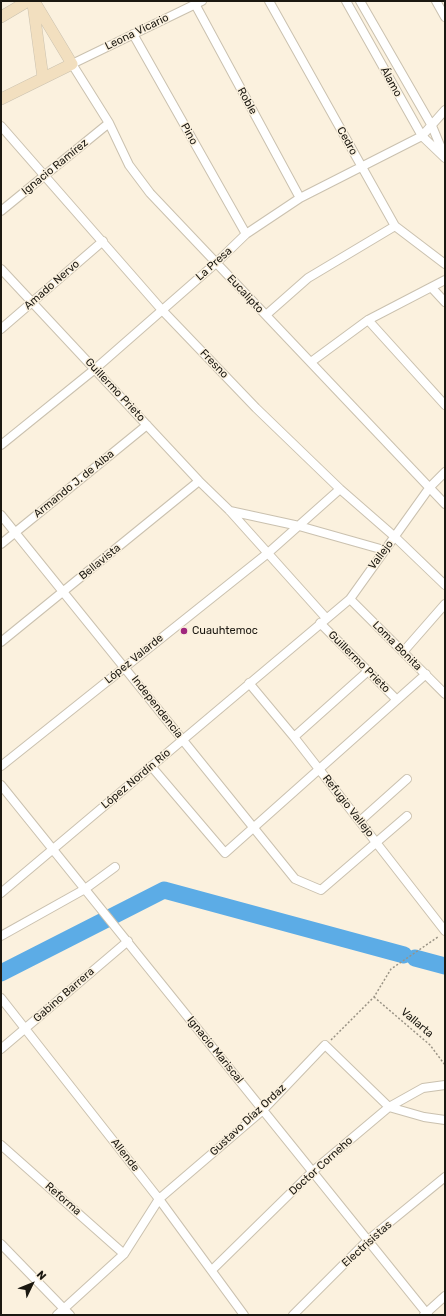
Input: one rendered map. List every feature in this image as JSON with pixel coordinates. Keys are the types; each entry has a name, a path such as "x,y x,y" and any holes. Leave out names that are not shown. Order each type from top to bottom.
{"main road":[{"path":"1,17 28,1"},
{"path":"1,99 72,64 34,1"},
{"path":"34,1 43,78"}],"street":[{"name":"Cedro","path":"269,1 360,166 395,226 445,264"},
{"name":"Álamo","path":"346,1 422,136 445,158"},
{"name":"Álamo","path":"360,1 432,126 445,158"},
{"path":"436,1 445,17"},
{"name":"Leona Vicario","path":"72,64 198,3"},
{"name":"Roble","path":"198,3 300,198"},
{"name":"Pino","path":"133,34 246,234"},
{"name":"Eucalipto","path":"72,64 109,123 129,165 150,193 445,504"},
{"name":"La Presa","path":"1,445 95,369 216,263 246,234 300,198 360,166 422,136 445,110"},
{"name":"Ignacio Ramírez","path":"1,211 109,123"},
{"name":"Fresno","path":"1,126 162,310 256,408 340,489 395,537 445,585"},
{"path":"266,315 308,278 395,226"},
{"name":"Amado Nervo","path":"1,329 103,241"},
{"name":"Guillermo Prieto","path":"1,269 33,301 199,481 230,511 268,553 323,621 368,671 398,700"},
{"path":"311,362 368,320 445,280"},
{"path":"432,288 445,302"},
{"path":"368,320 445,405"},
{"name":"Armando J. de Alba","path":"1,544 147,425"},
{"name":"Vallejo","path":"323,621 350,599 430,487 445,472"},
{"name":"Bellavista","path":"1,642 199,481"},
{"name":"López Valarde","path":"1,766 268,553 340,489"},
{"path":"230,511 299,526 384,550"},
{"name":"Independencia","path":"1,515 295,879 321,890 376,842"},
{"path":"431,571 445,575"},
{"name":"Loma Bonita","path":"350,599 445,694"},
{"path":"403,652 445,604"},
{"name":"López Nordín Río","path":"1,893 323,621"},
{"path":"294,737 368,671"},
{"path":"151,766 225,852 426,674"},
{"name":"Refugio Vallejo","path":"249,683 320,769 360,821 442,934"},
{"path":"360,821 407,779"},
{"name":"Ignacio Mariscal","path":"1,785 313,1171 426,1314"},
{"path":"376,842 407,816"},
{"path":"1,936 87,891 115,867"},
{"name":"Gabino Barrera","path":"1,1049 125,937"},
{"name":"Allende","path":"3,1002 26,1028 159,1200 244,1315"},
{"path":"325,1045 389,1107 445,1120"},
{"name":"Gustavo Díaz Ordaz","path":"57,1315 67,1312 124,1254 159,1200 263,1110 325,1045"},
{"name":"Doctor Corneho","path":"212,1270 313,1171 389,1107 423,1088 445,1085"},
{"name":"Reforma","path":"1,1145 124,1254"},
{"name":"Electrisistas","path":"293,1315 368,1240 445,1177"},
{"path":"1,1244 67,1312"},
{"path":"426,1314 445,1296"}],"path":[{"path":"325,1045 374,997 391,969 442,934"},
{"name":"Vallarta","path":"374,997 430,1045 445,1065"}],"waterway":[{"path":"1,973 164,890 404,955"},
{"path":"415,958 445,966"}],"place":[{"name":"Cuauhtemoc","path":"184,631"}]}
